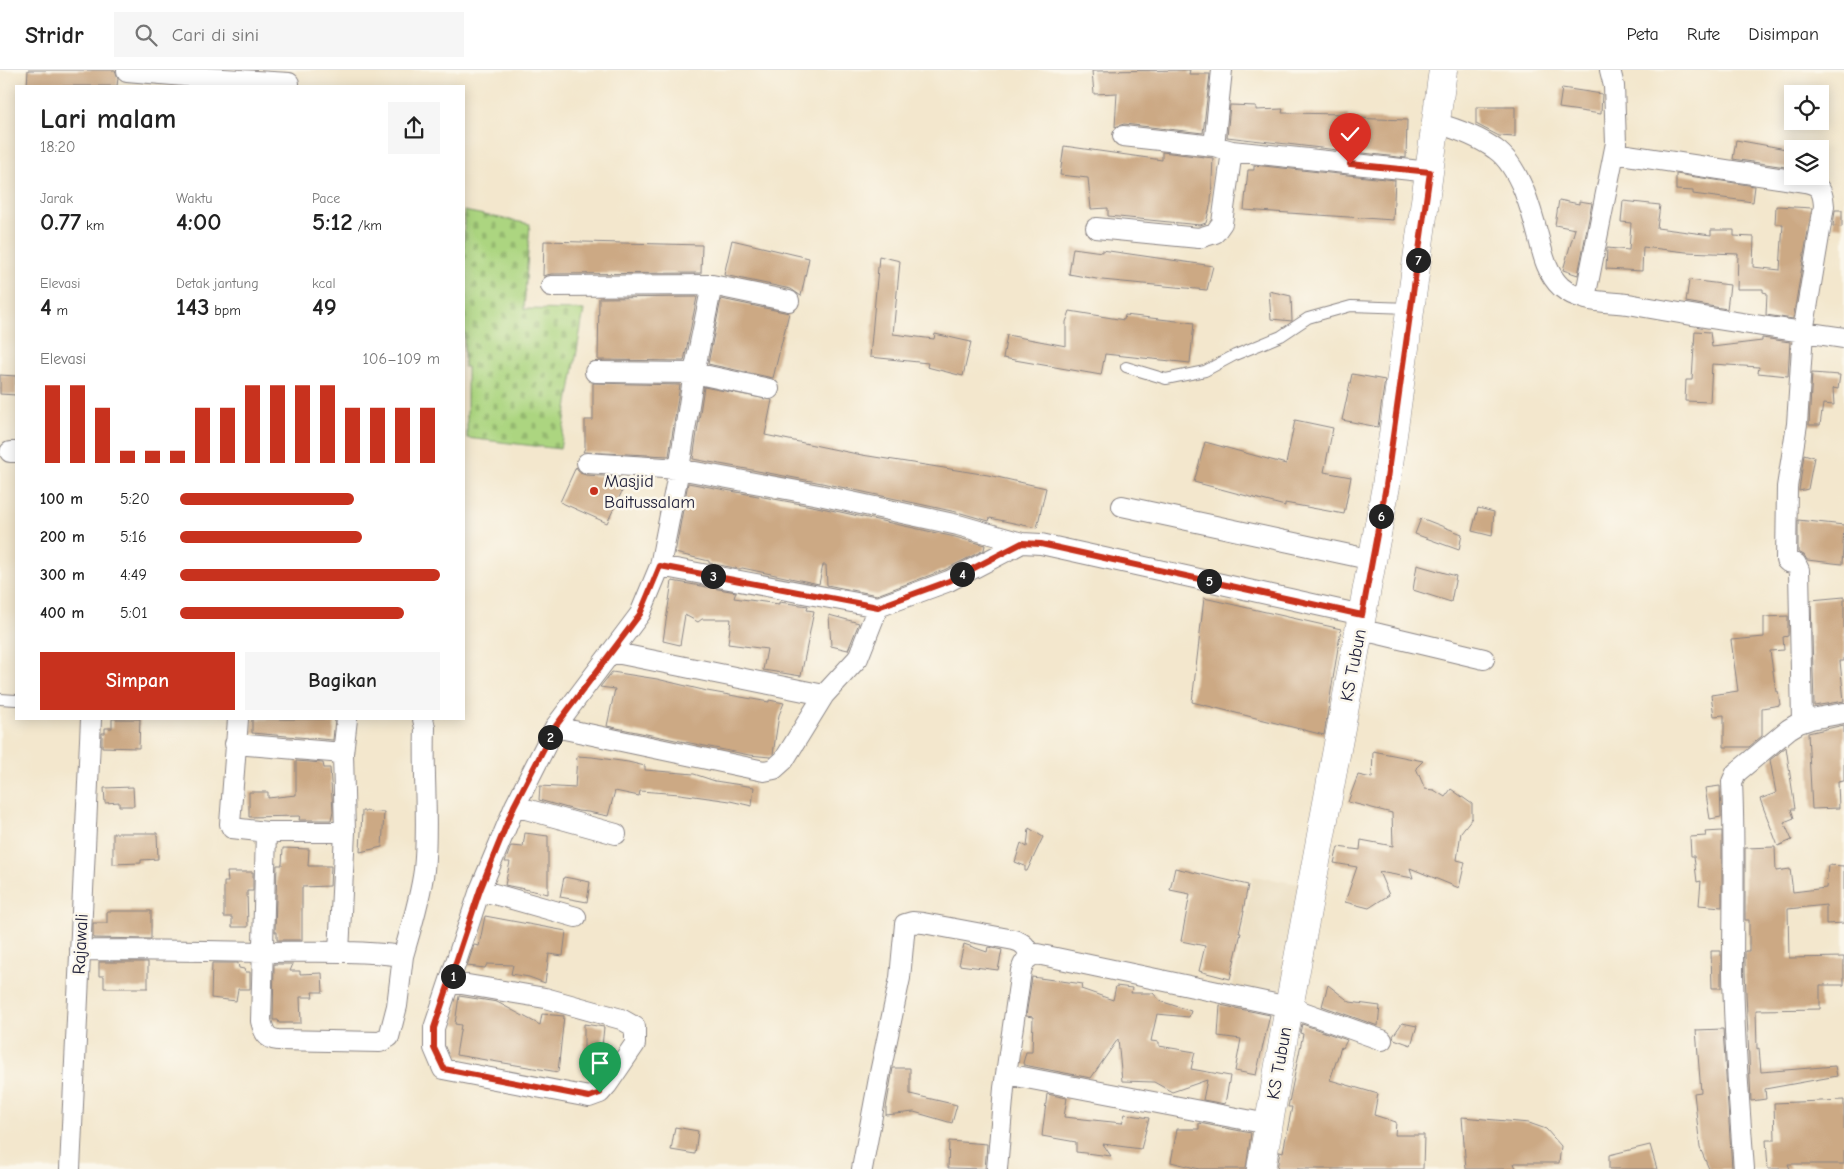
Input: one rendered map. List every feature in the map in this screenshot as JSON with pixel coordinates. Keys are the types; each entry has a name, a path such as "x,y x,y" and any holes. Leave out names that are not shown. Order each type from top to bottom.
{"main road":[{"name":"KS Tubun","path":"1262,1169 1289,1007 1386,486 1443,70"}],"street":[{"path":"1096,228 1199,238 1215,233 1222,223 1222,70"},
{"path":"1585,298 1616,143 1614,86 1610,70"},
{"path":"127,76 290,83"},
{"path":"1436,123 1461,130 1478,138 1497,150 1510,165 1524,192 1550,271 1562,287 1594,302 1622,303 1725,322 1844,338"},
{"path":"1122,136 1430,172"},
{"path":"1614,153 1805,182 1818,186 1823,194 1824,206 1803,332 1797,424 1787,487 1786,560 1796,564 1799,570 1802,722"},
{"path":"551,286 712,285 789,301"},
{"path":"450,982 545,998 621,1019 635,1027 635,1044 607,1085 600,1093 589,1097 444,1069 434,1048 434,1028 480,890 514,806 555,727 640,614 660,566 679,469 694,373 712,285"},
{"path":"596,372 694,373 769,389"},
{"path":"587,463 679,469 819,495 949,523 1022,543 1041,544 1361,624 1375,633 1484,659"},
{"path":"1122,506 1373,560"},
{"path":"660,566 878,607 949,581 1022,543"},
{"path":"555,727 764,771 774,769 784,760 824,695 858,658 878,607"},
{"path":"612,652 824,695"},
{"path":"1744,1169 1737,1076 1734,991 1732,782 1736,773 1789,729 1802,722 1844,713"},
{"name":"Rajawali","path":"70,1169 91,720"},
{"path":"238,720 230,824 232,828 266,832 345,832"},
{"path":"339,952 345,832 343,753 347,720"},
{"path":"266,832 261,1021 266,1036 278,1040 380,1042 385,1040 389,1037 397,1006 403,956 420,898 424,869 426,802 425,728 423,720"},
{"path":"235,744 343,753"},
{"path":"514,806 616,834"},
{"path":"480,890 576,917"},
{"path":"862,1169 900,978 905,924 912,922 923,923 1022,942 1030,956"},
{"path":"80,950 372,952 403,956"},
{"path":"997,1169 1006,1074 1021,971 1024,962 1030,956 1037,954 1289,1007 1382,1040"},
{"path":"1006,1074 1268,1124"}],"lane":[{"path":"1126,367 1166,379 1205,371 1235,355 1281,336 1308,318 1351,306 1411,308"},
{"path":"0,699 15,700"}],"shaded area":[{"path":"1253,876 1305,885 1284,995 1233,986"}],"green space":[{"path":"465,211 530,224 524,309 584,310 560,449 467,438 467,367 465,367"}],"building":[{"path":"28,70 115,70 118,78 117,85 27,85"},
{"path":"1190,70 1189,74 1210,74 1203,133 1124,124 1115,127 1117,93 1094,94 1092,71"},
{"path":"1562,88 1602,94 1601,114 1559,108"},
{"path":"1230,105 1256,106 1256,110 1283,109 1282,113 1348,114 1348,118 1407,120 1406,158 1227,137"},
{"path":"1476,107 1515,107 1515,137 1499,136 1476,124"},
{"path":"1736,140 1784,149 1784,167 1733,159"},
{"path":"1064,146 1162,160 1162,152 1213,158 1211,202 1206,223 1200,225 1108,216 1108,208 1091,209 1088,178 1060,175"},
{"path":"1254,165 1395,180 1393,220 1244,210 1248,170 1254,170"},
{"path":"1676,174 1755,186 1753,202 1693,194 1693,191 1676,190"},
{"path":"1559,200 1579,204 1579,201 1592,203 1578,275 1563,270 1575,229 1555,225"},
{"path":"1623,201 1660,205 1657,228 1711,235 1711,230 1734,230 1734,236 1754,237 1753,267 1780,270 1783,224 1775,224 1776,206 1812,208 1793,319 1766,315 1767,293 1763,292 1763,289 1737,289 1738,254 1686,252 1643,247 1642,271 1606,269 1607,248 1629,250 1631,223 1621,222"},
{"path":"1835,210 1842,210 1842,227 1833,226"},
{"path":"732,240 809,258 801,296 791,289 724,275"},
{"path":"544,241 702,245 701,273 551,274 543,276"},
{"path":"1073,248 1102,252 1102,250 1213,266 1207,290 1102,280 1069,274"},
{"path":"879,256 900,261 893,334 934,339 935,334 971,342 963,376 927,367 928,363 870,357"},
{"path":"1689,280 1730,285 1727,309 1686,302"},
{"path":"1269,291 1291,296 1292,321 1271,319"},
{"path":"697,297 684,361 598,360 599,298"},
{"path":"721,299 789,313 773,378 708,364"},
{"path":"1070,311 1124,320 1125,315 1194,323 1190,363 1105,354 1101,375 1003,358 1007,335 1066,346 1066,322"},
{"path":"1695,331 1710,332 1712,347 1762,341 1762,338 1790,342 1788,376 1758,373 1759,367 1712,364 1710,402 1685,401 1686,380 1692,380"},
{"path":"1812,373 1840,375 1838,389 1833,388 1834,405 1823,404 1820,425 1809,425"},
{"path":"1352,374 1385,380 1378,427 1342,420"},
{"path":"0,375 15,376 15,395 0,394"},
{"path":"593,383 680,385 669,456 583,452 585,448 585,420 593,420"},
{"path":"704,387 772,400 765,435 862,455 988,475 1046,488 1037,528 990,518 989,521 961,513 822,483 693,459"},
{"path":"1295,420 1333,428 1324,472 1351,477 1344,514 1285,503 1285,506 1194,482 1205,442 1286,464"},
{"path":"1804,454 1814,457 1808,489 1799,491"},
{"name":"Masjid Baitussalam","path":"576,467 580,473 586,475 619,477 627,481 607,523 560,502"},
{"path":"688,483 817,507 955,537 985,545 984,550 944,570 877,595 827,585 826,565 823,565 819,584 709,563 709,561 675,553"},
{"path":"1478,508 1494,512 1492,536 1472,531"},
{"path":"1421,518 1462,534 1459,550 1415,534"},
{"path":"1798,520 1844,525 1842,564 1807,560 1804,555 1798,552"},
{"path":"1417,565 1456,576 1451,602 1413,590"},
{"path":"672,581 736,592 734,598 808,606 807,610 814,611 801,676 763,670 767,649 728,644 731,619 702,619 698,622 685,615 680,645 663,641"},
{"path":"1844,597 1844,661 1840,661 1844,701 1814,706 1811,600"},
{"path":"1204,598 1341,629 1324,735 1192,702"},
{"path":"829,615 859,623 848,650 831,646"},
{"path":"1788,616 1788,636 1783,637 1784,650 1770,651 1776,692 1778,691 1780,705 1762,708 1762,736 1749,747 1724,747 1724,715 1714,716 1711,695 1738,691 1731,640 1764,637 1764,617"},
{"path":"612,672 657,679 707,691 784,703 779,715 773,754 770,757 749,755 607,726 615,689 600,687"},
{"path":"112,720 140,720 139,748 102,747 102,733 105,733 105,728 112,728"},
{"path":"252,720 335,720 333,740 252,733"},
{"path":"1844,725 1844,781 1838,782 1839,808 1812,809 1808,733"},
{"path":"1786,747 1795,809 1791,809 1794,818 1784,822 1792,840 1778,846 1760,799 1776,793 1770,760"},
{"path":"1373,751 1423,761 1416,768 1425,789 1434,790 1445,797 1451,789 1472,804 1472,818 1461,832 1457,860 1465,862 1459,888 1410,868 1413,878 1379,872 1389,895 1369,908 1345,902 1357,867 1334,863 1338,847 1360,850 1361,840 1393,846 1392,813 1348,802 1358,775 1372,778"},
{"path":"577,756 628,762 645,766 645,770 694,774 715,781 754,787 752,806 680,794 640,791 639,796 615,791 608,816 578,811 539,800 540,786 575,788"},
{"path":"296,761 323,763 324,768 330,768 333,811 331,820 299,820 300,816 249,817 249,792 268,792 268,798 296,795"},
{"path":"1720,786 1721,817 1710,819 1705,788"},
{"path":"133,787 134,806 119,806 119,802 105,803 104,788"},
{"path":"362,811 384,812 382,847 360,852"},
{"path":"1029,828 1043,837 1027,871 1025,871 1025,866 1015,862 1021,843 1027,847"},
{"path":"1722,831 1722,907 1699,905 1701,881 1697,882 1694,856 1691,856 1690,837 1706,836 1705,832"},
{"path":"113,833 157,833 158,859 141,860 141,863 113,864"},
{"path":"525,833 548,836 548,894 505,885 510,862 505,862 511,846 523,847"},
{"path":"1775,847 1776,871 1790,869 1793,892 1826,888 1828,865 1844,866 1844,923 1826,924 1826,905 1788,909 1789,958 1844,957 1844,985 1820,985 1820,1009 1756,1010 1757,1049 1759,1048 1761,1072 1835,1066 1837,1076 1765,1089 1766,1099 1751,1101 1745,972 1745,951 1749,951 1749,920 1745,920 1745,848"},
{"path":"283,848 309,849 308,866 331,866 330,886 302,887 302,940 277,940 277,932 275,932 277,865 282,865"},
{"path":"1175,868 1248,885 1239,933 1241,933 1230,979 1199,971 1205,946 1181,941 1190,894 1170,890"},
{"path":"227,872 253,872 253,891 247,891 248,927 232,927 232,917 224,917 224,882 228,882"},
{"path":"564,877 590,882 587,902 560,897"},
{"path":"107,911 151,911 151,939 93,938 93,923 107,923"},
{"path":"485,916 566,931 563,956 549,954 545,983 529,977 511,974 513,965 487,964 485,968 467,966 474,945 479,946"},
{"path":"964,944 987,952 988,947 1002,950 998,970 959,965"},
{"path":"1711,951 1721,951 1721,988 1712,988"},
{"path":"99,962 148,962 148,988 104,988 104,976 99,976"},
{"path":"212,963 238,963 239,968 244,969 245,972 250,972 250,989 238,989 236,1001 211,998"},
{"path":"274,964 293,964 290,971 300,971 300,974 322,973 323,992 312,992 313,997 300,997 301,1023 279,1023 278,1020 273,1020"},
{"path":"1032,977 1083,984 1081,989 1113,1000 1116,986 1132,988 1131,993 1153,993 1160,1001 1191,1011 1189,1017 1157,1014 1151,1041 1159,1042 1159,1046 1195,1052 1191,1069 1230,1076 1225,1104 1203,1100 1207,1080 1172,1092 1154,1082 1122,1081 1118,1039 1091,1078 1024,1065 1026,1052 1032,1052 1033,1017 1026,1016"},
{"path":"1328,985 1350,1002 1380,1006 1378,1026 1322,1006"},
{"path":"459,996 497,1002 540,1025 542,1014 564,1016 558,1072 456,1055 461,1025 455,1024"},
{"path":"1220,1005 1270,1015 1256,1075 1235,1071 1241,1039 1218,1036"},
{"path":"1402,1023 1417,1026 1411,1045 1394,1039 1393,1036"},
{"path":"584,1024 604,1027 599,1076 584,1075"},
{"path":"1302,1024 1347,1040 1343,1048 1341,1047 1330,1080 1378,1094 1374,1115 1396,1122 1395,1135 1424,1135 1423,1169 1277,1169 1280,1151 1283,1152 1292,1107 1288,1107 1303,1034 1300,1033"},
{"path":"1723,1029 1732,1169 1709,1169 1700,1148 1694,1093 1701,1092 1696,1030"},
{"path":"893,1068 910,1068 910,1094 957,1105 952,1123 914,1112 886,1115"},
{"path":"1047,1094 1067,1098 1064,1117 1122,1123 1125,1114 1149,1118 1141,1149 1103,1144 1111,1156 1076,1152 1076,1142 1042,1136"},
{"path":"1844,1100 1844,1164 1788,1164 1790,1169 1768,1169 1766,1140 1775,1140 1774,1103"},
{"path":"1462,1117 1529,1123 1546,1129 1561,1146 1559,1163 1514,1163 1516,1169 1466,1169"},
{"path":"1199,1123 1251,1133 1246,1169 1199,1169 1171,1162 1177,1129 1199,1129"},
{"path":"675,1127 698,1131 695,1154 671,1150"},
{"path":"949,1141 987,1144 985,1169 948,1168"},
{"path":"1650,1145 1657,1169 1609,1169 1609,1155"}],"place":[{"name":"Masjid Baitussalam","path":"594,491"}],"route":[{"path":"600,1093 589,1097 444,1069 434,1048 434,1028 480,890 514,806 555,727 640,614 660,566 878,607 949,581 1022,543 1041,544 1362,615 1386,486 1430,172 1350,164"}]}
